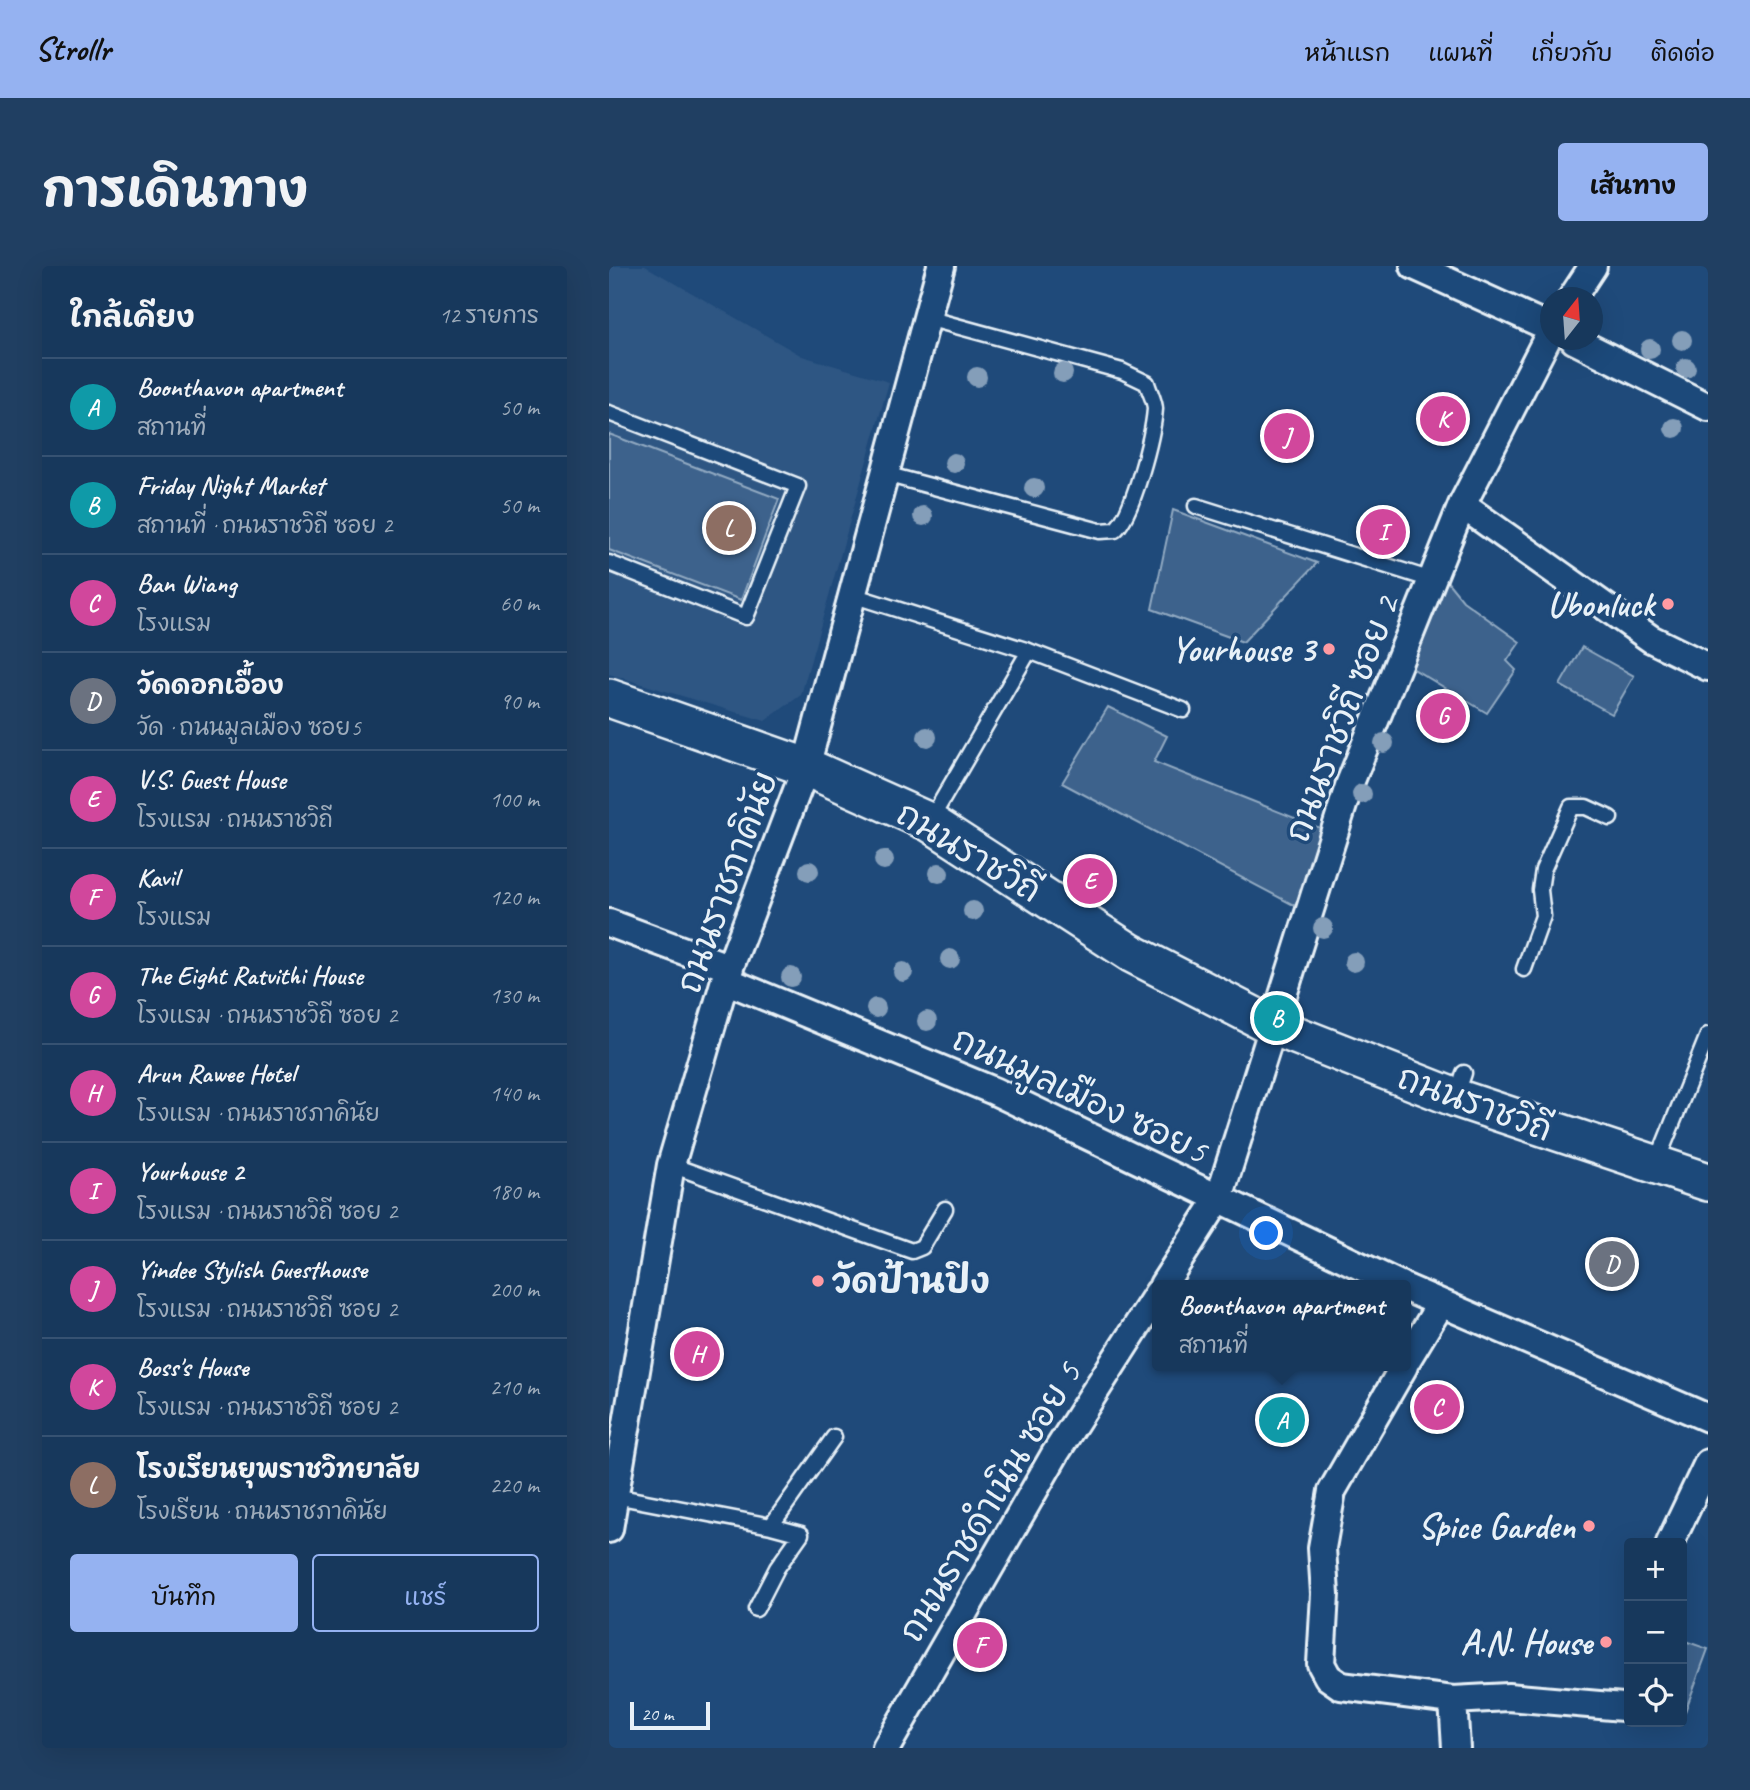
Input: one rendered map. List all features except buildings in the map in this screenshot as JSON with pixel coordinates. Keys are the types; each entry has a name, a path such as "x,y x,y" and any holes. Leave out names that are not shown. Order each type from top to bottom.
{"street":[{"name":"ถนนราชภาคินัย","path":"609,1528 615,1496 618,1419 671,1165 728,974 806,767 941,266"},
{"path":"1414,266 1540,325"},
{"path":"1579,287 1593,266"},
{"name":"ถนนราชวิถี ซอย 2","path":"1275,1027 1350,783 1462,505 1541,350"},
{"path":"1594,350 1708,407"},
{"path":"1462,505 1651,639 1708,667"},
{"name":"ถนนราชวิถี","path":"609,698 806,767 929,822 1132,953 1275,1027 1460,1086 1655,1165 1708,1182"},
{"name":"ถนนมูลเมือง ซอย5","path":"609,923 994,1091 1390,1280"},
{"path":"1166,1280 1219,1198 1275,1027"},
{"path":"1411,1290 1708,1418"},
{"name":"ถนนราชดำเนิน ซอย 5","path":"887,1748 1055,1454 1152,1302"},
{"path":"1411,1354 1440,1305"},
{"path":"1401,1371 1332,1491 1322,1548 1325,1594 1321,1664 1328,1677 1341,1686 1453,1700 1508,1696 1623,1707"},
{"path":"1672,1538 1708,1463"},
{"path":"1453,1700 1456,1748"}],"lane":[{"path":"885,474 1100,530 1115,530 1127,515 1149,437 1155,407 1147,383 1122,370 927,318"},
{"path":"609,413 798,486 746,617 609,563"},
{"path":"1196,506 1432,580"},
{"path":"852,595 1028,651 1183,710"},
{"path":"929,822 1028,651"},
{"path":"1524,969 1543,916 1540,890 1543,870 1571,807 1586,807 1610,818"},
{"path":"1655,1165 1708,1035"},
{"path":"671,1165 912,1251 922,1247 945,1209"},
{"path":"771,1526 834,1437"},
{"path":"615,1496 801,1534 777,1568 756,1609"}],"shaded area":[{"path":"609,266 645,266 802,356 889,382 801,695 765,721 609,674"},
{"path":"609,434 779,499 741,600 609,550"},
{"path":"1173,510 1317,563 1243,642 1152,609"},
{"path":"1446,580 1463,601 1520,642 1507,661 1516,670 1487,713 1407,665"},
{"path":"1582,647 1634,676 1612,714 1560,685"},
{"path":"1108,707 1167,736 1154,762 1330,832 1305,911 1062,783"},
{"path":"1687,1642 1708,1649 1687,1706"}],"place":[{"name":"Boss's House","path":"1443,419"},
{"name":"Yindee Stylish Guesthouse","path":"1287,436"},
{"name":"โรงเรียนยุพราชวิทยาลัย","path":"729,528"},
{"name":"Yourhouse 2","path":"1383,532"},
{"name":"Ubonluck","path":"1668,604"},
{"name":"Yourhouse 3","path":"1329,649"},
{"name":"The Eight Ratvithi House","path":"1443,716"},
{"name":"V.S. Guest House","path":"1090,881"},
{"name":"Friday Night Market","path":"1277,1018"},
{"name":"วัดดอกเอื้อง","path":"1612,1264"},
{"name":"วัดป้านปิง","path":"818,1281"},
{"name":"Arun Rawee Hotel","path":"697,1354"},
{"name":"Ban Wiang","path":"1437,1407"},
{"name":"Boonthavon apartment","path":"1282,1420"},
{"name":"Spice Garden","path":"1589,1526"},
{"name":"A.N. House","path":"1606,1642"},
{"name":"Kavil","path":"980,1645"}]}
